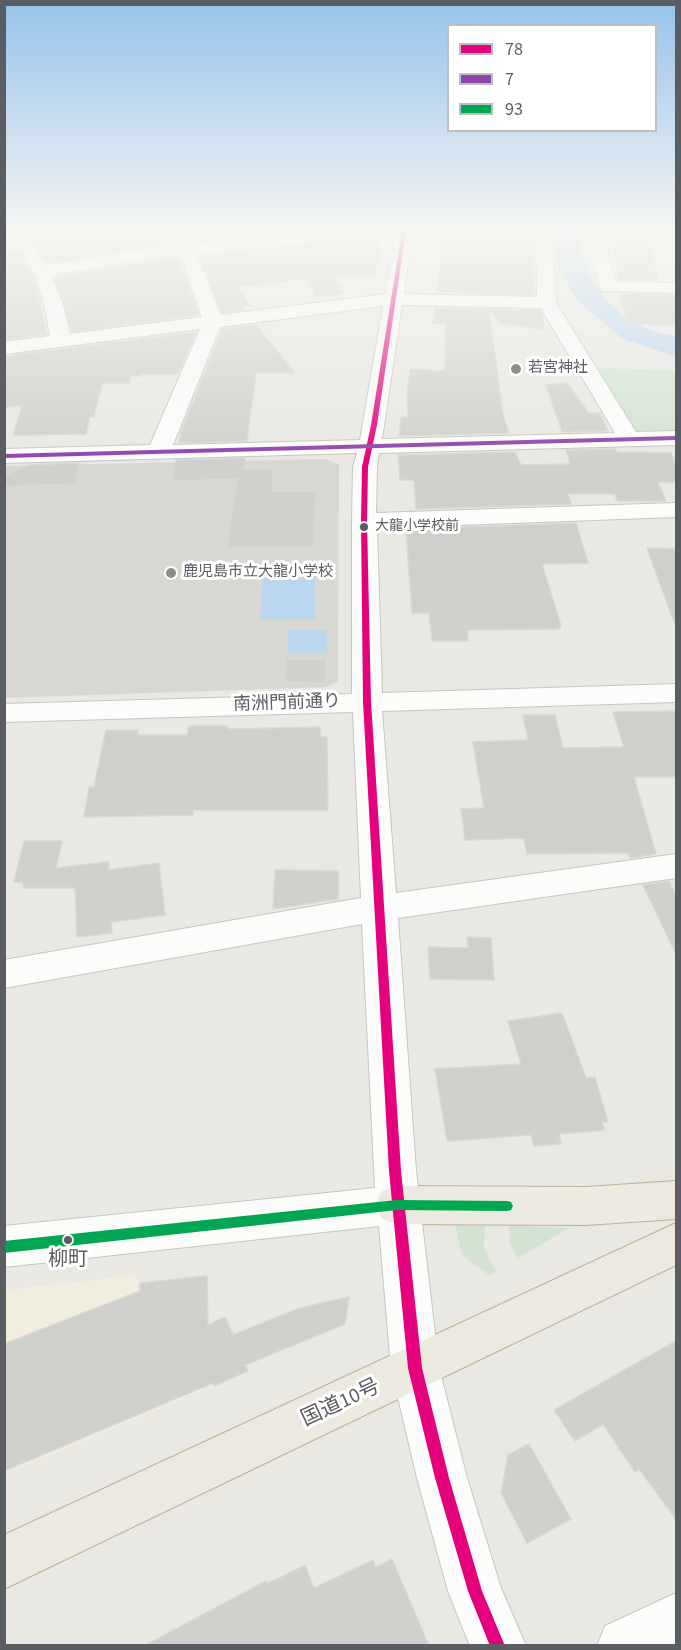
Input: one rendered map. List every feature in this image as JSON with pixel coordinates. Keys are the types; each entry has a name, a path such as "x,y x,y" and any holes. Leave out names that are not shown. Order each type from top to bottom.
{"highway":[{"path":"397,1205 586,1206 676,1200"},
{"name":"国道10号","path":"4,1563 676,1243"}],"street":[{"path":"56,308 61,341"},
{"path":"159,452 213,321 208,308"},
{"path":"4,348 319,308"},
{"path":"392,308 371,446 365,467 364,521 366,702 397,1205 415,1368 442,1478 475,1591 498,1646"},
{"path":"550,308 630,440"},
{"path":"4,456 676,438"},
{"path":"364,521 676,510"},
{"name":"南洲門前通り","path":"4,713 676,693"},
{"path":"4,974 378,908 676,866"},
{"path":"4,1246 397,1205"},
{"path":"625,1646 676,1620"}],"shaded area":[{"name":"鹿児島市立大龍小学校","path":"325,459 339,464 338,681 327,687 5,698 4,466"},
{"path":"137,1275 139,1337 184,1320 210,1387 5,1474 4,1290"}],"green space":[{"path":"594,368 676,370 676,430 634,431"},
{"path":"455,1223 485,1224 484,1247 496,1272 490,1276 462,1255"},
{"path":"509,1225 569,1228 518,1258 510,1244"}],"water":[{"path":"586,308 616,308 632,321 649,329 676,336 676,357 623,339"},
{"path":"263,569 315,569 315,620 260,620"},
{"path":"288,630 327,630 327,653 287,653"}],"building":[{"path":"4,308 41,308 47,334 4,340"},
{"path":"65,308 196,308 199,315 72,332"},
{"path":"220,308 243,308 245,310 222,313"},
{"path":"435,308 489,309 503,415 509,433 399,436 401,417 408,417 407,396 410,369 445,371 446,324 433,323"},
{"path":"623,308 676,308 676,325 628,324"},
{"path":"489,309 540,310 544,329 499,323"},
{"path":"256,325 295,373 256,373 247,441 179,443 181,431 222,329"},
{"path":"196,332 178,374 142,374 142,376 131,376 129,383 102,383 94,417 90,417 86,434 13,435 22,406 4,407 4,356"},
{"path":"567,383 589,413 600,413 608,431 562,432 546,385"},
{"path":"615,449 617,452 671,453 676,466 676,482 658,482 666,501 617,501 615,494 568,494 571,504 416,509 414,480 400,480 398,455 515,452 521,465 570,464 566,450"},
{"path":"245,458 244,469 273,469 273,491 316,491 313,547 227,547 237,479 172,481 176,460"},
{"path":"80,463 75,484 4,486 4,475 30,465"},
{"path":"576,523 588,563 542,564 560,629 467,630 468,641 432,641 429,613 412,613 406,529"},
{"path":"647,548 676,549 676,621 674,622"},
{"path":"286,659 326,659 325,683 285,682"},
{"path":"676,711 676,777 634,777 656,854 630,858 628,853 527,854 524,838 465,840 461,809 484,808 473,742 528,740 523,715 555,715 563,748 624,747 613,712"},
{"path":"189,726 228,726 228,729 320,727 321,737 327,737 328,810 193,810 193,815 84,817 89,787 94,787 106,730 138,730 137,735 187,735"},
{"path":"24,841 62,841 56,868 108,862 109,870 159,863 165,915 111,922 112,933 77,937 75,888 24,888 23,882 14,882"},
{"path":"275,870 338,871 338,899 273,909"},
{"path":"669,881 676,895 676,954 643,885"},
{"path":"467,937 491,938 494,980 430,979 428,947 468,948"},
{"path":"562,1013 586,1078 595,1077 608,1122 602,1122 604,1130 559,1134 561,1144 534,1146 531,1135 447,1141 435,1069 521,1064 508,1021"},
{"path":"207,1276 208,1325 225,1317 233,1335 300,1308 349,1297 345,1324 245,1365 248,1371 214,1386 213,1383 4,1471 4,1344 140,1291 140,1283"},
{"path":"676,1341 676,1519 639,1469 635,1472 603,1424 575,1441 554,1410"},
{"path":"529,1444 571,1519 527,1543 501,1493 508,1455"},
{"path":"392,1559 429,1646 144,1646 266,1581 267,1584 305,1565 314,1588 373,1560 376,1567"}],"transit line":[{"name":"78","path":"392,308 374,425 365,467 364,521 367,702 395,1171 415,1368 442,1478 475,1591 498,1646"},
{"name":"7","path":"4,456 676,438"},
{"name":"93","path":"4,1247 397,1205 507,1206"}],"place":[{"name":"若宮神社","path":"516,369"},
{"name":"大龍小学校前","path":"364,527"},
{"name":"鹿児島市立大龍小学校","path":"171,573"},
{"name":"柳町","path":"68,1240"}]}
